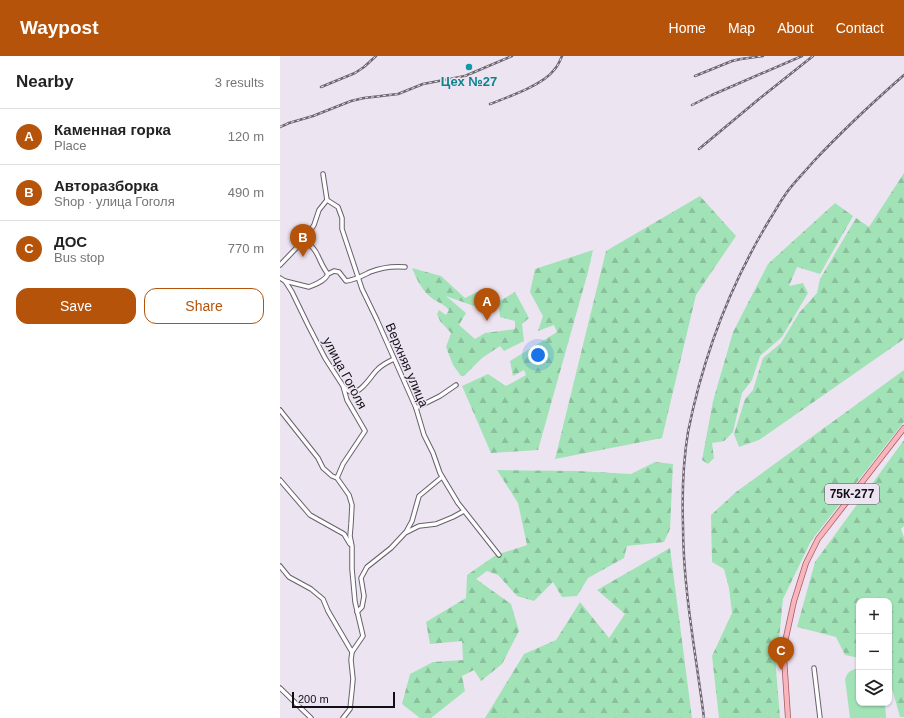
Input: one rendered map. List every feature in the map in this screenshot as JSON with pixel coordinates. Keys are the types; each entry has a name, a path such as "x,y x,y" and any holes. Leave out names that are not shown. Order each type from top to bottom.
{"main road":[{"name":"75К-277","path":"788,718 784,657 785,642 794,601 806,563 822,533 904,428"}],"street":[{"path":"280,265 304,240 314,225 319,210 327,200 323,174"},
{"name":"Верхняя улица","path":"327,200 338,207 342,218 342,228 362,289 416,408 424,435 433,453 440,473 458,503 499,555"},
{"path":"304,240 314,250 328,274"},
{"path":"285,281 309,288 334,271 339,272 346,281 354,280 386,268 400,266 405,267"},
{"name":"улица Гоголя","path":"280,278 285,281 292,292 308,325 343,386 347,400 365,431 343,464 337,478"},
{"path":"343,386 348,391 357,391 384,363 394,359"},
{"path":"416,408 440,396 456,385"},
{"path":"280,410 318,458 323,468 332,476 337,478 349,495 352,505 350,536 352,546 352,569 355,602 363,636 352,652 351,660 353,679 350,709 343,718"},
{"path":"357,612 362,606 364,596 361,578 367,567 391,548 405,533 412,521 419,496 442,477"},
{"path":"280,480 310,515 344,534 352,546"},
{"path":"405,533 419,526 436,524 464,511"},
{"path":"280,566 289,577 311,589 323,599 328,611 352,652"},
{"path":"814,668 820,718"},
{"path":"280,688 311,718"}],"green space":[{"path":"904,173 904,339 759,440 739,447 734,434 745,399 753,390 763,358 781,343 799,313 817,293 820,279 856,218 869,227"},
{"path":"700,196 736,236 696,295 662,438 555,459 606,251"},
{"path":"835,203 853,216 820,274 797,267 789,286 803,283 808,293 782,337 760,356 752,380 742,393 733,432 724,441 712,443 714,458 708,464 702,460 713,401 733,332 768,264"},
{"path":"593,250 538,450 491,453 462,386 488,374 506,386 526,375 524,370 513,376 510,361 557,332 554,325 538,331 543,316 530,292 535,269"},
{"path":"412,268 441,276 465,298 477,292 480,300 474,306 446,296 466,313 459,325 475,339 485,333 515,329 515,321 500,317 498,302 515,292 529,318 522,324 524,341 504,351 500,346 482,358 464,376 461,376 453,365 446,347 451,333 440,321 437,314 439,310 446,315 449,310 433,299 423,289"},
{"path":"904,370 904,422 811,541 783,599 776,669 780,718 719,718 712,656 732,613 729,588 724,569 712,562 711,515 736,492"},
{"path":"904,440 904,526 901,529 904,537 904,717 900,717 892,690 892,598 856,598 856,657 845,655 836,637 797,627 815,562"},
{"path":"655,462 673,464 670,529 664,542 627,546 624,558 588,578 577,596 562,597 553,582 534,601 517,596 498,575 487,571 476,579 511,604 519,631 502,664 481,681 474,670 462,676 465,691 431,718 420,718 402,704 410,674 433,662 463,660 462,641 430,644 426,622 466,598 467,575 496,555 527,545 518,503 497,470 578,471 631,474"},
{"path":"670,548 692,718 485,718 524,654 556,640 580,602 609,638 625,614 597,590"},
{"path":"856,669 856,706 885,706 886,718 850,718 845,679 847,674"}],"railway":[{"path":"321,87 355,73 376,56"},
{"path":"280,127 351,101 398,94 423,84 465,76 512,56"},
{"path":"490,104 525,90 542,81 555,68 562,56"},
{"path":"695,76 732,61 763,56"},
{"path":"692,105 802,56"},
{"path":"699,149 813,56"},
{"path":"704,718 690,622 685,573 683,491 688,432 694,404 710,349 730,296 742,270 770,219 791,186 835,139 904,75"}],"place":[{"name":"Цех №27","path":"469,67"},
{"name":"Авторазборка","path":"303,257"},
{"name":"Каменная горка","path":"487,321"},
{"name":"ДОС","path":"781,670"}]}
